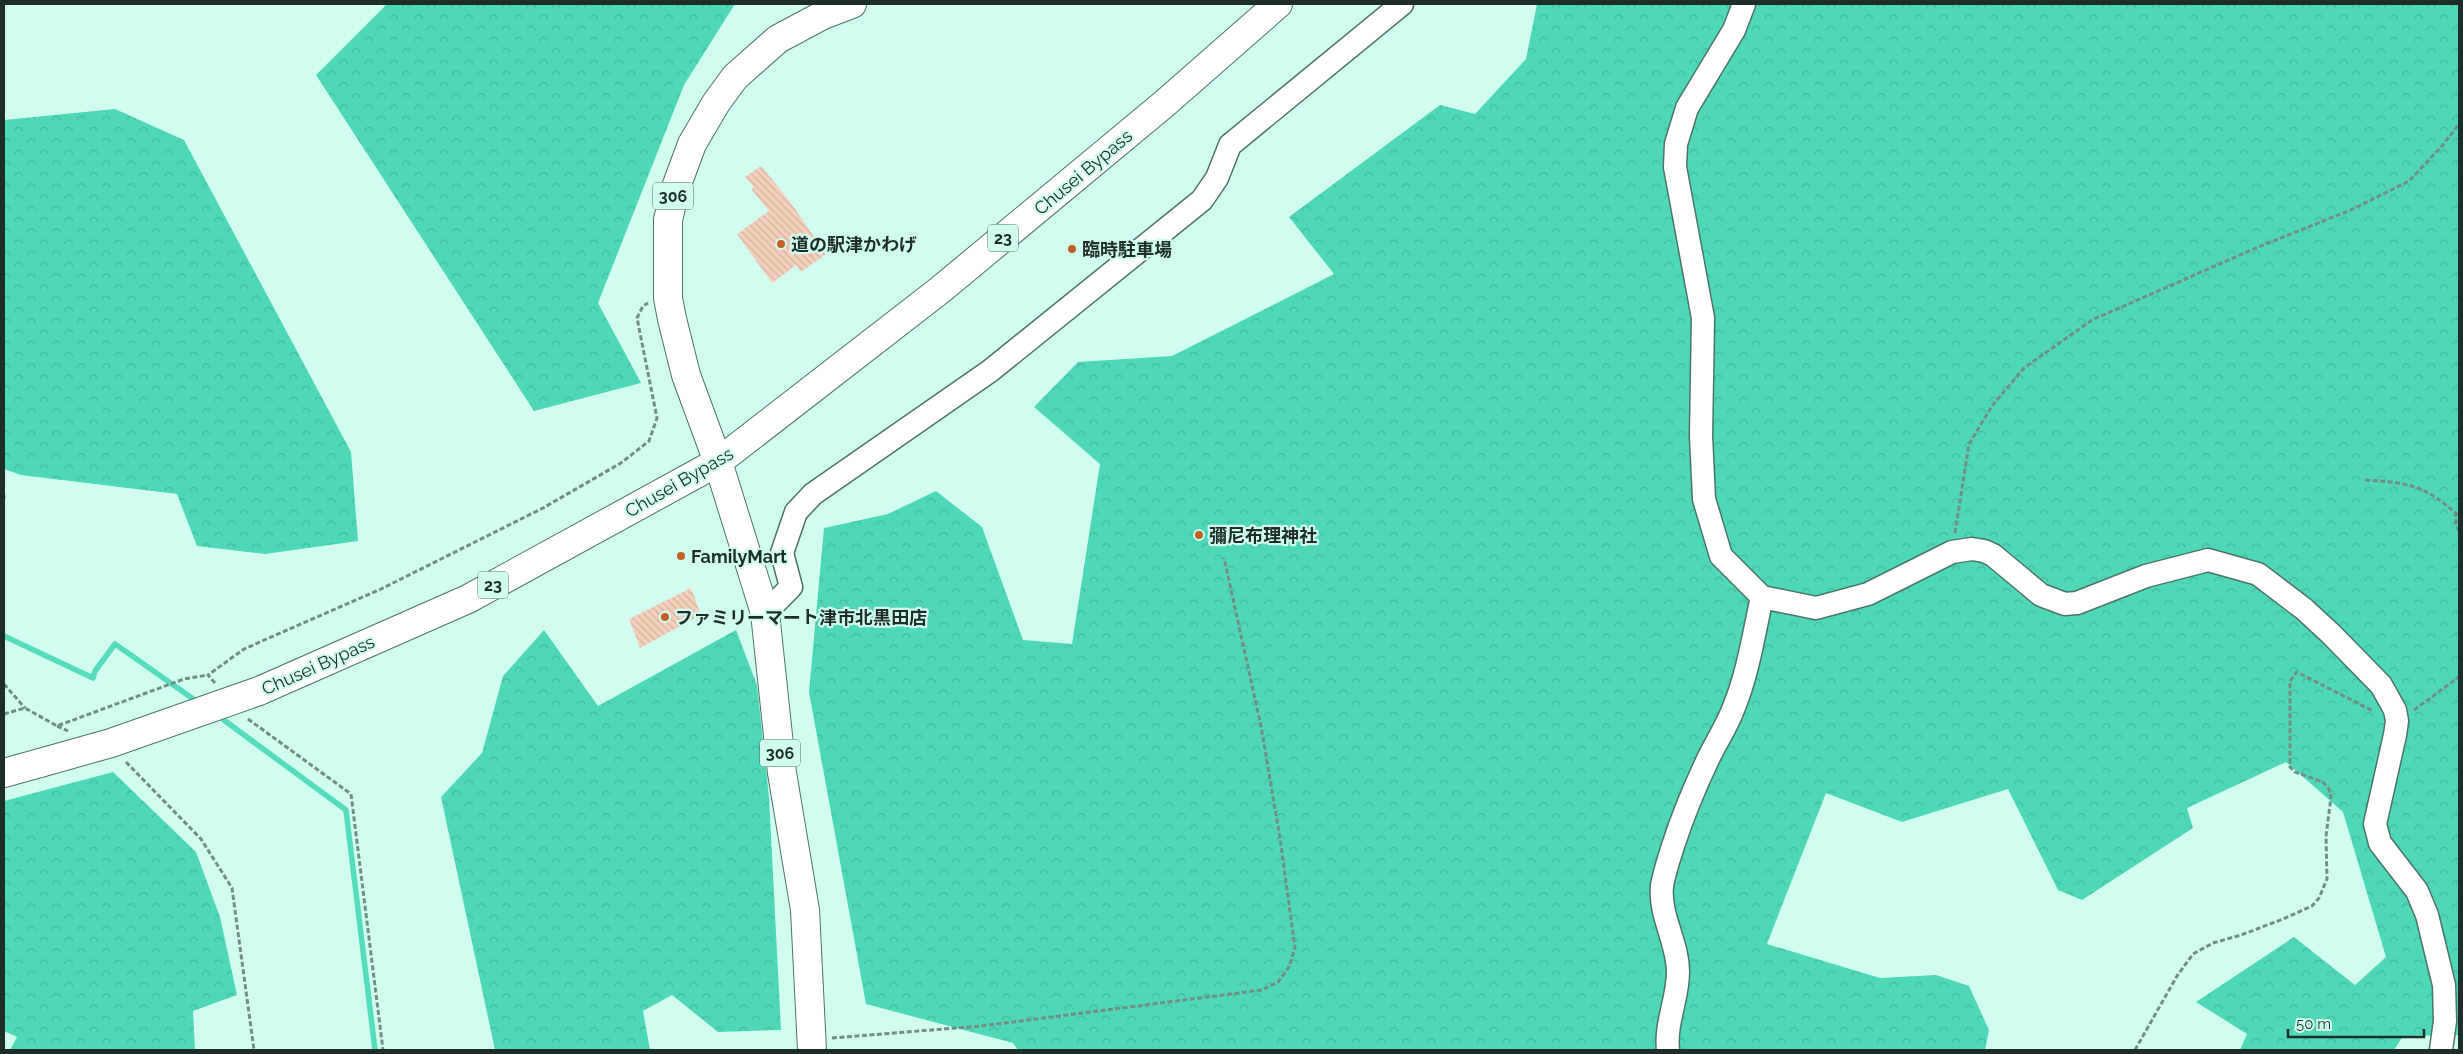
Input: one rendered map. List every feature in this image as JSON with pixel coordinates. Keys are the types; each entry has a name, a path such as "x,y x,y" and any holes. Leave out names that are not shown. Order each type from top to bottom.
{"highway":[{"name":"306","path":"812,1044 805,910 782,773 765,613 718,462 686,375 668,298 668,220 675,190 692,144 716,103 735,77 778,39 822,15 852,4"},
{"name":"Chusei Bypass","path":"4,773 111,743 259,691 468,599 718,462 947,284 1156,110 1266,8"}],"street":[{"path":"765,613 791,587 782,553 796,512 813,494 990,371 1202,200 1217,178 1230,145 1402,4"},
{"path":"1744,4 1734,30 1687,108 1676,144 1675,167 1703,318 1701,436 1704,499 1721,556 1762,597 1816,608 1868,594 1952,552 1972,549 1994,555 2041,595 2065,604 2078,603 2146,576 2208,560 2258,574 2304,610 2365,667 2381,685 2395,710 2397,720 2375,824 2380,843 2417,890 2427,916 2444,985 2445,1021 2441,1050"},
{"path":"1668,1050 1668,1025 1678,973 1676,952 1665,917 1664,880 1681,821 1734,708 1744,678 1762,597"}],"path":[{"path":"1952,552 1970,444 1992,406 2024,368 2092,320 2256,248 2353,209 2409,181 2442,146 2459,124"},
{"path":"57,726 184,679 208,674 244,649 381,589 542,508 621,463 649,441 658,418 637,318 643,306 668,298"},
{"path":"2365,480 2416,486 2429,492 2459,516"},
{"path":"2455,512 2459,531"},
{"path":"812,1044 981,1026 1262,990 1278,982 1289,967 1295,948 1294,939 1280,838 1261,726 1224,558"},
{"path":"2135,1050 2177,976 2194,954 2213,943 2241,935 2312,906 2324,889 2327,880 2326,836 2331,797 2329,789 2323,782 2295,772 2290,768 2289,762 2290,681 2297,672 2379,714 2397,720 2422,706 2459,677"},
{"path":"208,674 221,689"},
{"path":"4,684 25,708 75,735"},
{"path":"4,714 25,708"},
{"path":"247,718 351,794 383,1050"},
{"path":"119,758 128,762 201,838 232,888 254,1050"}],"green space":[{"path":"387,4 735,4 684,85 598,303 641,383 534,411 316,75"},
{"path":"1537,4 2459,4 2459,1035 2403,1036 2394,1050 2240,1050 2247,1034 2196,1002 2294,937 2355,985 2386,957 2343,812 2286,762 2187,808 2193,828 2082,900 2058,890 2008,789 1902,822 1826,793 1767,944 1880,978 1936,975 1969,986 1989,1030 1985,1050 1018,1050 1013,1043 866,1004 809,692 824,528 888,514 936,491 982,527 1023,640 1072,644 1100,464 1034,407 1078,362 1172,356 1334,274 1289,217 1440,105 1475,114 1526,59"},
{"path":"115,109 184,140 351,452 358,541 265,554 197,546 177,494 21,475 4,469 4,120"},
{"path":"544,630 598,706 736,630 757,685 769,797 781,1030 718,1032 672,995 643,1011 650,1050 495,1050 441,797 482,753 503,676"},
{"path":"113,772 196,852 220,917 237,995 193,1011 195,1050 10,1050 17,1037 4,1031 4,801"}],"building":[{"name":"道の駅津かわげ","path":"761,166 788,199 826,254 801,272 796,265 772,283 737,234 769,211 752,190 753,186 745,177"},
{"name":"ファミリーマート津市北黒田店","path":"691,588 701,615 640,648 629,619"}],"waterway":[{"path":"4,636 93,678 95,671 115,644 199,703"},
{"path":"217,715 346,810 375,1050"}],"place":[{"name":"道の駅津かわげ","path":"781,244"},
{"name":"臨時駐車場","path":"1072,249"},
{"name":"彌尼布理神社","path":"1199,535"},
{"name":"FamilyMart","path":"681,556"},
{"name":"ファミリーマート津市北黒田店","path":"665,617"}]}
